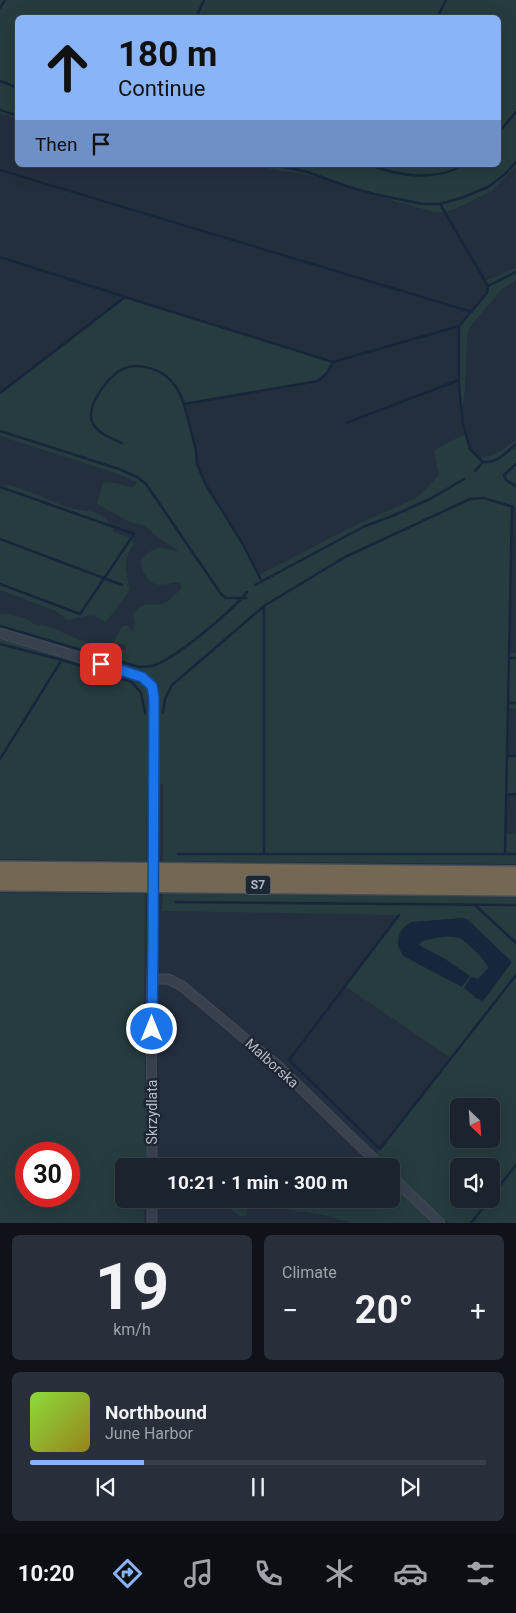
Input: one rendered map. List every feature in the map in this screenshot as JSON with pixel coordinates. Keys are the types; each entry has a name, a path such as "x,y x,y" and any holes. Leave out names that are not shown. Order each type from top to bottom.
{"highway":[{"name":"S7","path":"0,870 516,874"},
{"name":"S7","path":"0,883 516,888"}],"street":[{"name":"Skrzydlata","path":"0,633 135,674 152,686 154,697 154,789 153,979 151,1009 152,1158"},
{"name":"Malborska","path":"153,979 173,980 182,986 277,1065 373,1158"},
{"path":"400,1185 440,1223"},
{"path":"152,1208 152,1223"}],"green space":[{"path":"0,0 516,0 516,166 493,190 445,212 435,212 397,202 324,178 260,167 501,167 501,15 15,15 15,118 0,113"},
{"path":"516,268 516,280 502,289 469,328 462,411 459,386 459,326 487,293 488,286 485,281"},
{"path":"125,297 333,362 327,373 318,381 185,404 196,450 197,464 206,485 241,541 259,575 360,523 414,499 439,475 434,450 465,434 470,449 478,458 493,454 516,440 516,508 512,507 509,653 516,653 516,709 508,708 507,756 516,756 516,794 506,795 506,834 516,834 516,864 163,861 163,784 147,785 146,861 0,859 0,614 27,619 34,624 48,626 82,641 110,649 125,650 126,645 113,643 122,626 127,625 132,631 135,623 133,614 136,610 142,605 165,603 181,589 180,583 161,585 148,580 141,561 153,550 165,548 176,552 177,549 143,525 132,523 97,504 103,482 116,483 132,488 137,482 115,473 0,436 0,393"},
{"path":"8,485 74,509 97,513 109,522 108,525 114,527 112,531 131,539 134,543 126,561 130,590 106,622 92,615 67,620 56,611 0,590 0,487"},
{"path":"0,893 145,894 146,1158 115,1158 115,1208 144,1208 144,1223 0,1223"},
{"path":"163,893 516,897 516,1223 448,1223 400,1178 400,1158 378,1158 375,1155 451,1058 345,986 398,915 162,911"},
{"path":"400,1192 434,1223 352,1223 324,1215 276,1208 400,1208"},
{"path":"229,1208 247,1208 246,1216 240,1216"}],"water":[{"path":"467,919 512,962 483,1001 464,988 471,977 478,979 488,968 487,965 461,939 441,937 421,942 419,945 445,959 470,976 462,987 403,956 398,946 401,931 412,922"}],"waterway":[{"path":"0,8 5,0"},
{"path":"197,15 204,0"},
{"path":"438,15 446,0"},
{"path":"0,81 15,87"},
{"path":"0,110 15,115"},
{"path":"501,130 516,112"},
{"path":"284,167 308,172 374,194 423,204 440,204 488,187 504,175 516,162"},
{"path":"376,167 417,176 441,174 459,167"},
{"path":"0,170 472,312"},
{"path":"333,362 459,326 487,293 488,286 440,204"},
{"path":"0,257 125,297"},
{"path":"488,286 516,272"},
{"path":"0,393 125,297 333,362 327,373 318,381 184,404 196,450 197,464 206,485 241,541 262,582"},
{"path":"459,326 459,386 463,424 470,449 483,462 488,462 501,457 516,444"},
{"path":"122,443 104,435 97,429 91,415 96,398 117,372 136,366 151,368 171,381 184,404"},
{"path":"346,423 459,380"},
{"path":"0,431 119,469 137,477 146,484 221,594 226,598 246,598"},
{"path":"475,471 483,462"},
{"path":"516,464 504,475 506,480 516,486"},
{"path":"255,585 365,526 430,499 464,479"},
{"path":"0,487 134,534 80,614 0,584"},
{"path":"163,712 165,699 172,685 264,606 345,557 470,499 484,498 513,507"},
{"path":"505,854 512,506"},
{"path":"0,539 122,585"},
{"path":"0,626 139,667 150,666 161,662 187,646 216,622 247,592"},
{"path":"264,606 264,854"},
{"path":"0,644 62,660 132,682 141,693 145,713"},
{"path":"509,658 516,658"},
{"path":"0,759 61,661"},
{"path":"508,703 516,703"},
{"path":"508,756 516,756"},
{"path":"506,795 516,794"},
{"path":"178,854 516,854"},
{"path":"176,902 516,905"},
{"path":"475,905 516,943"},
{"path":"399,915 289,1060 380,1149 516,975"},
{"path":"500,1185 516,1165"},
{"path":"471,1223 483,1208"}],"route":[{"path":"101,664 142,677 152,686 154,697 152,1029"}]}
